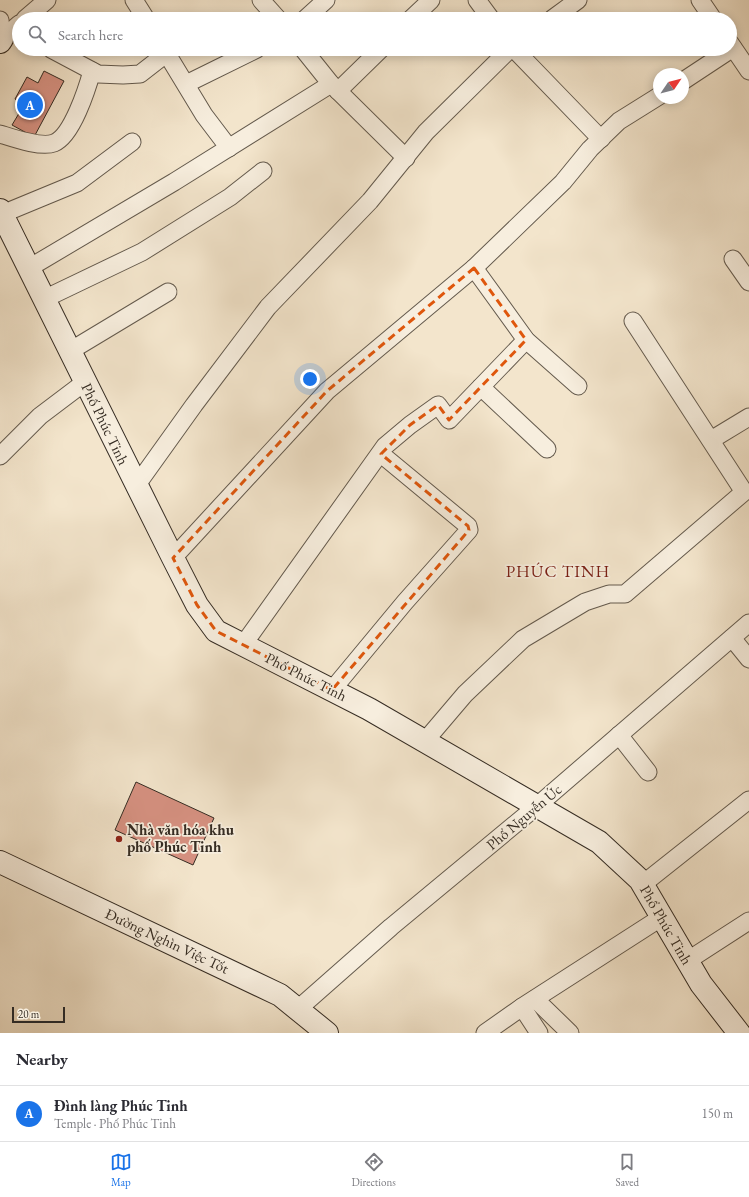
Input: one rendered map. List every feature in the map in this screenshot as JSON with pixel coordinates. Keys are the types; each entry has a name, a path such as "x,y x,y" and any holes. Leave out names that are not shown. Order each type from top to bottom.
{"street":[{"path":"32,12 47,0"},
{"path":"134,0 142,12"},
{"path":"261,0 272,12"},
{"path":"313,12 326,0"},
{"path":"418,12 431,0"},
{"path":"477,0 486,12"},
{"path":"562,12 578,0"},
{"path":"700,0 708,12"},
{"path":"737,53 749,71"},
{"path":"64,56 98,74 140,74 160,56"},
{"path":"169,56 204,115 229,148"},
{"path":"186,84 243,56"},
{"path":"309,56 335,87 406,158"},
{"path":"28,268 229,148 335,87 373,56"},
{"path":"136,486 194,405 268,307 370,201 426,132 503,56"},
{"path":"521,56 601,139"},
{"path":"689,76 718,56"},
{"path":"0,134 26,142 54,143 65,135 83,102 92,71"},
{"path":"173,558 327,391 474,268 564,182 590,149 620,121 653,100"},
{"path":"1,212 77,183 132,142"},
{"path":"44,299 142,252 230,197 263,170"},
{"name":"Phố Phúc Tinh","path":"1,212 136,486 197,605 216,631 369,709 599,842 643,884 701,984 739,1033"},
{"path":"734,259 749,282"},
{"path":"474,268 526,340 578,386"},
{"path":"70,351 168,292"},
{"path":"425,741 465,694 523,639 584,602 609,594 625,594 744,492 633,321"},
{"path":"243,645 381,454 385,446 410,425 438,405 449,420 526,340"},
{"path":"0,456 40,416 85,382"},
{"path":"481,387 547,449"},
{"path":"711,440 749,417"},
{"path":"332,690 405,602 469,530 468,526 381,454"},
{"name":"Phố Nguyễn Úc","path":"298,1009 391,927 537,806 749,623"},
{"path":"732,638 749,659"},
{"path":"619,735 648,772"},
{"path":"643,884 749,800"},
{"name":"Đường Nghìn Việc Tốt","path":"0,862 280,995 327,1033"},
{"path":"485,1033 528,1003 662,917"},
{"path":"688,961 749,920"},
{"path":"528,1003 539,1033"},
{"path":"528,1003 570,1033"}],"highlighted area":[{"path":"474,268 526,340 449,420 438,405 410,425 381,454 468,526 469,530 332,690 216,631 197,605 173,558 327,391"}],"building":[{"path":"44,71 64,81 34,137 12,125 24,105 15,99 27,77 38,83"},
{"path":"136,782 214,818 193,865 115,830"}],"place":[{"name":"Đình làng Phúc Tinh","path":"30,105"},
{"name":"Nhà văn hóa khu phố Phúc Tinh","path":"119,839"}],"district":[{"name":"PHÚC TINH","path":"558,571"}]}
